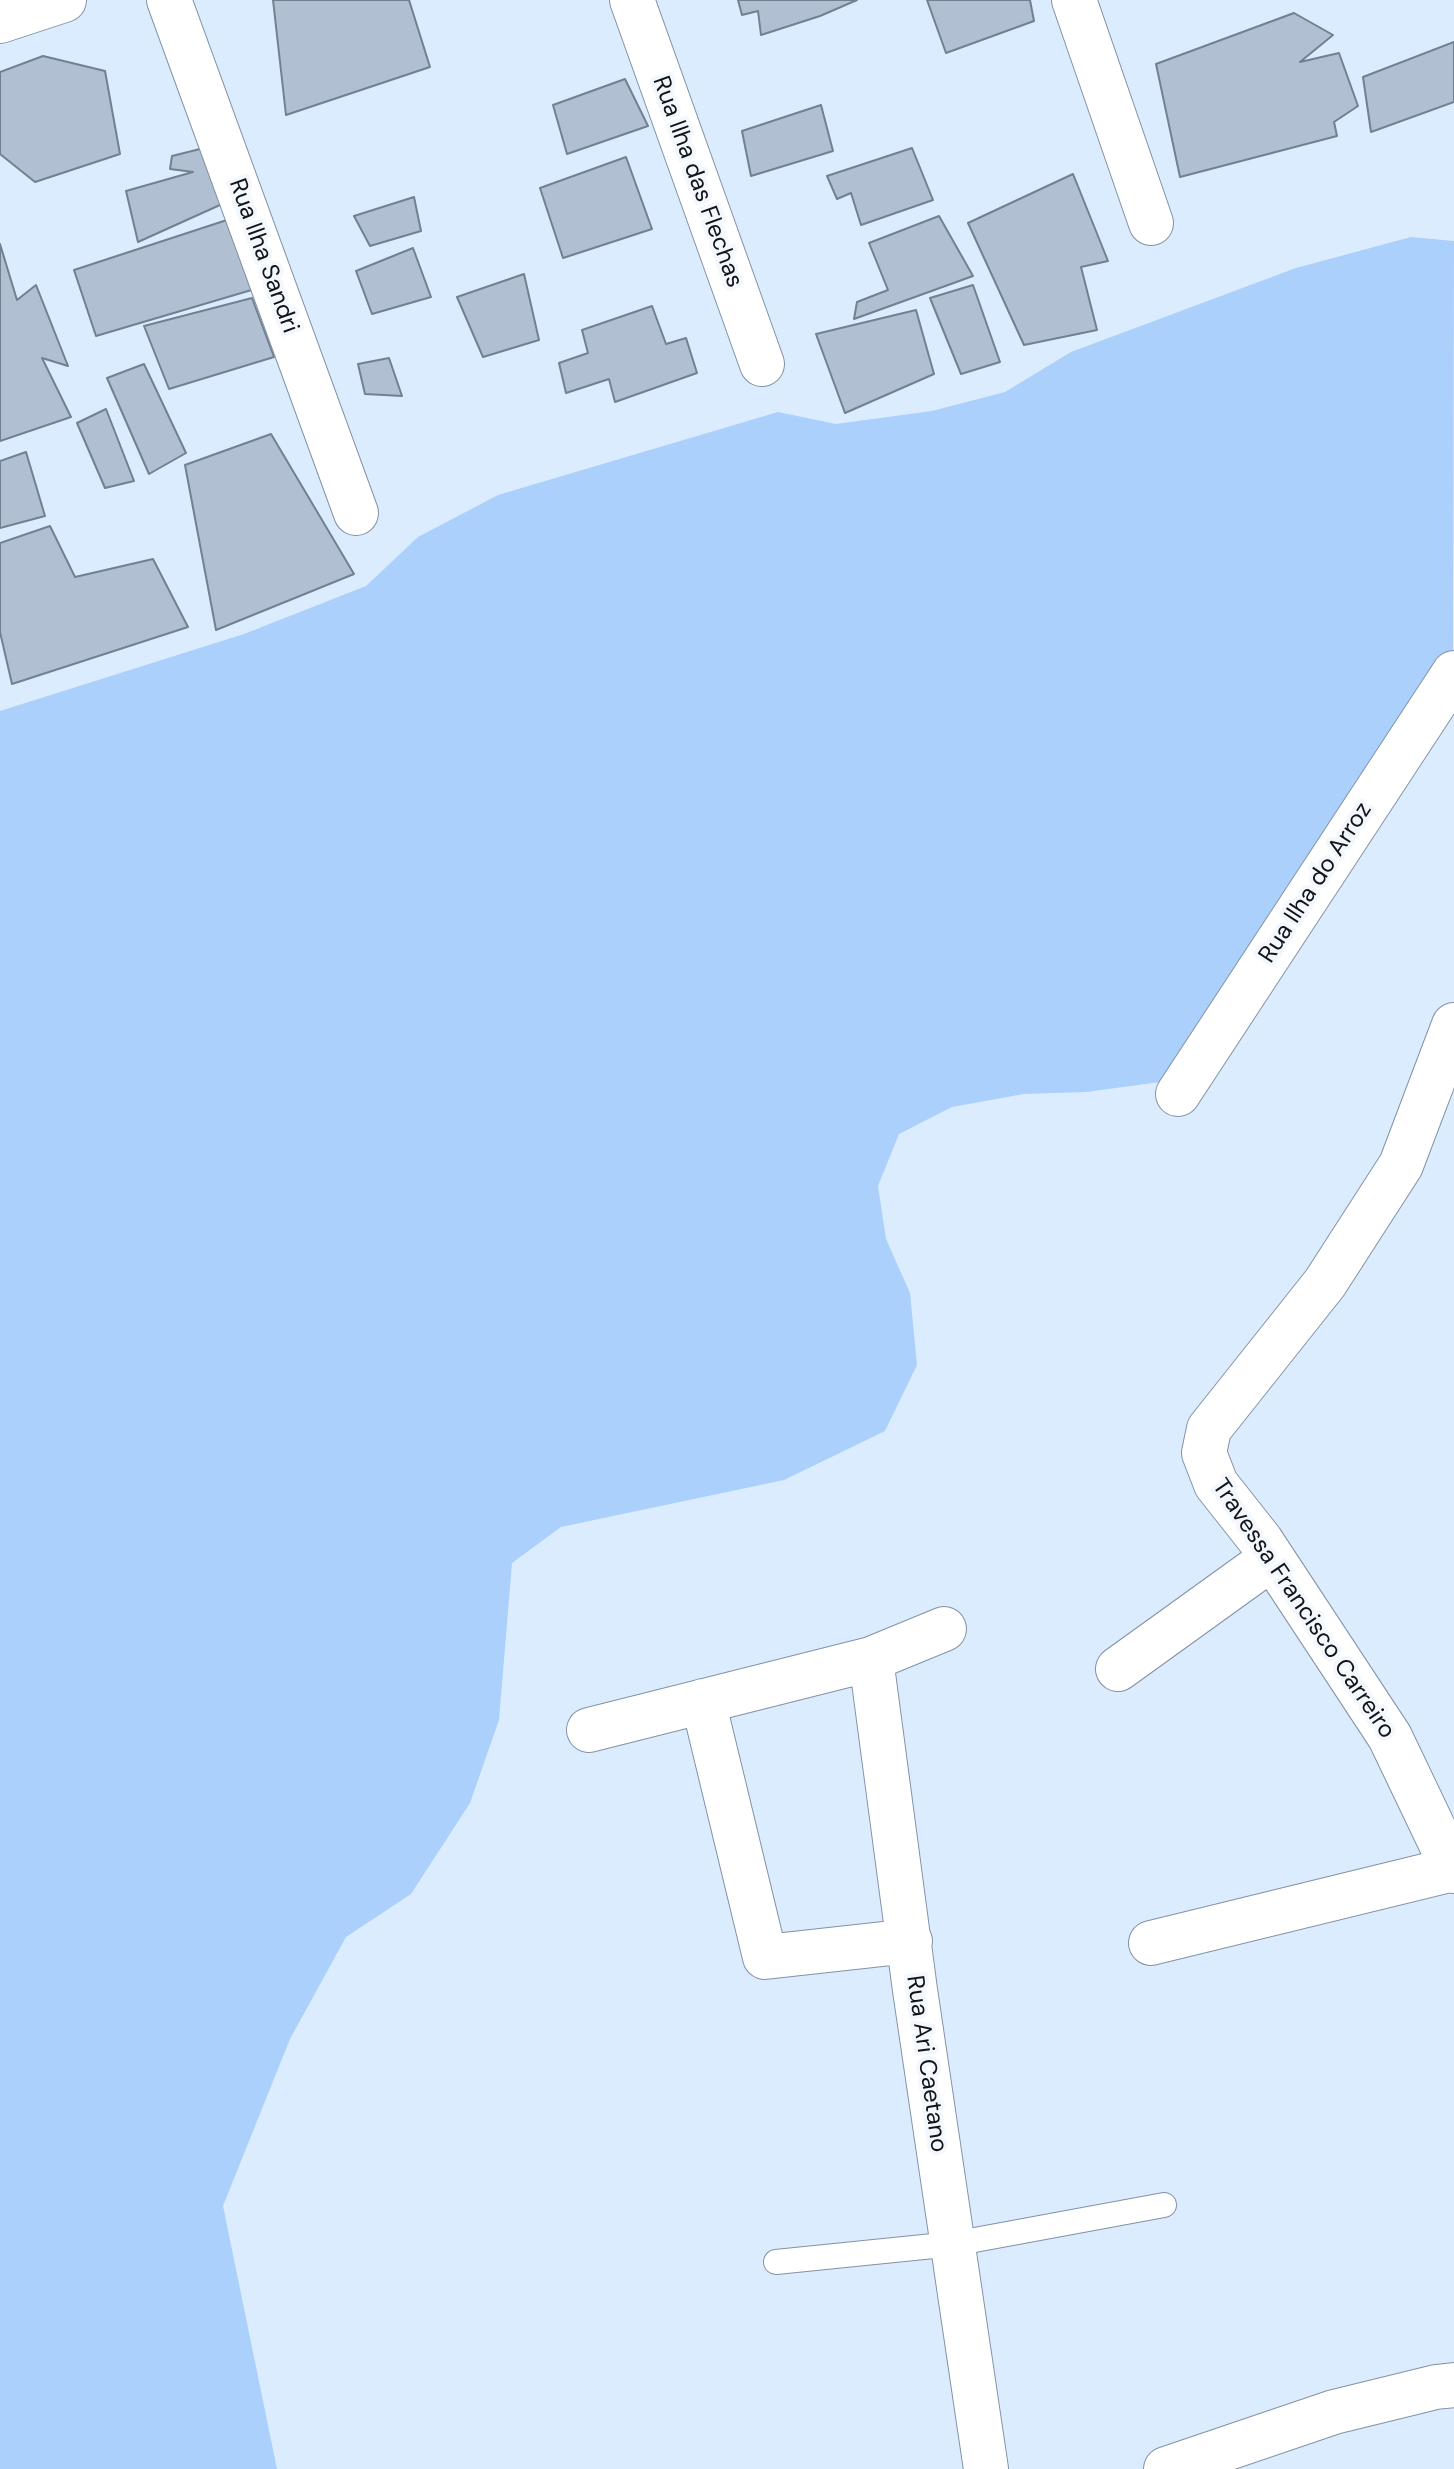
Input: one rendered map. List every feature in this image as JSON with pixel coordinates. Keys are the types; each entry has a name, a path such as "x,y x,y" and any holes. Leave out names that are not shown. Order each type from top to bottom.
{"street":[{"path":"0,21 64,0"},
{"name":"Rua Ilha Sandri","path":"169,0 356,513"},
{"name":"Rua Ilha das Flechas","path":"632,0 762,364"},
{"path":"1074,0 1151,223"},
{"name":"Rua Ilha do Arroz","path":"1178,1094 1454,673"},
{"name":"Travessa Francisco Carreiro","path":"1453,1870 1390,1737 1272,1558 1216,1484 1204,1453 1209,1429 1325,1283 1401,1165 1454,1025"},
{"path":"1118,1669 1272,1558"},
{"path":"589,1730 871,1659 944,1629"},
{"name":"Rua Ari Caetano","path":"871,1659 889,1806 986,2469"},
{"path":"703,1701 765,1957 910,1941"},
{"path":"1151,1943 1453,1870"},
{"path":"1166,2469 1334,2412 1454,2385"}],"lane":[{"path":"776,2262 953,2244 1164,2205"}],"shaded area":[{"path":"1411,237 1454,241 1453,650 1406,710 1168,1081 1086,1092 1024,1094 952,1107 899,1134 878,1186 886,1239 910,1293 917,1365 885,1431 784,1480 561,1527 512,1563 499,1720 470,1803 411,1894 346,1937 290,2039 223,2206 277,2469 0,2469 0,711 244,634 366,586 418,537 498,495 778,412 836,424 932,411 1005,392 1071,352 1296,268"}],"building":[{"path":"273,0 409,0 430,67 286,115"},
{"path":"738,0 857,0 761,35 758,11 742,15"},
{"path":"927,0 1030,0 1034,21 946,53"},
{"path":"1294,13 1333,35 1300,62 1339,53 1358,106 1334,122 1337,136 1180,177 1156,64"},
{"path":"1454,42 1454,102 1371,132 1363,77"},
{"path":"43,56 105,71 120,154 35,182 0,154 0,72"},
{"path":"625,79 648,126 567,154 553,105"},
{"path":"821,105 833,151 751,176 742,131"},
{"path":"212,146 231,200 138,242 126,191 193,172 170,169 172,156"},
{"path":"912,148 933,200 861,225 851,193 837,199 827,176"},
{"path":"626,157 652,229 563,258 540,188"},
{"path":"1073,174 1108,261 1081,267 1097,330 1024,345 968,223"},
{"path":"414,197 421,231 370,246 354,216"},
{"path":"939,216 973,276 854,319 857,302 888,290 869,243"},
{"path":"230,219 265,286 96,336 74,270"},
{"path":"0,244 17,300 36,285 68,366 42,358 71,417 0,441"},
{"path":"413,248 431,297 372,314 356,271"},
{"path":"524,274 539,340 483,357 457,297"},
{"path":"973,285 1000,362 961,374 930,298"},
{"path":"252,298 274,357 169,389 144,326"},
{"path":"652,306 666,344 686,338 697,373 615,402 609,379 566,393 559,363 588,353 582,330"},
{"path":"916,310 934,374 845,413 816,334"},
{"path":"389,358 402,396 365,394 358,364"},
{"path":"144,364 186,453 149,474 107,378"},
{"path":"106,409 134,481 105,488 77,423"},
{"path":"271,434 354,574 216,630 185,465"},
{"path":"26,452 45,516 0,528 0,461"},
{"path":"50,526 75,577 153,559 188,627 12,684 0,632 0,543"}]}
